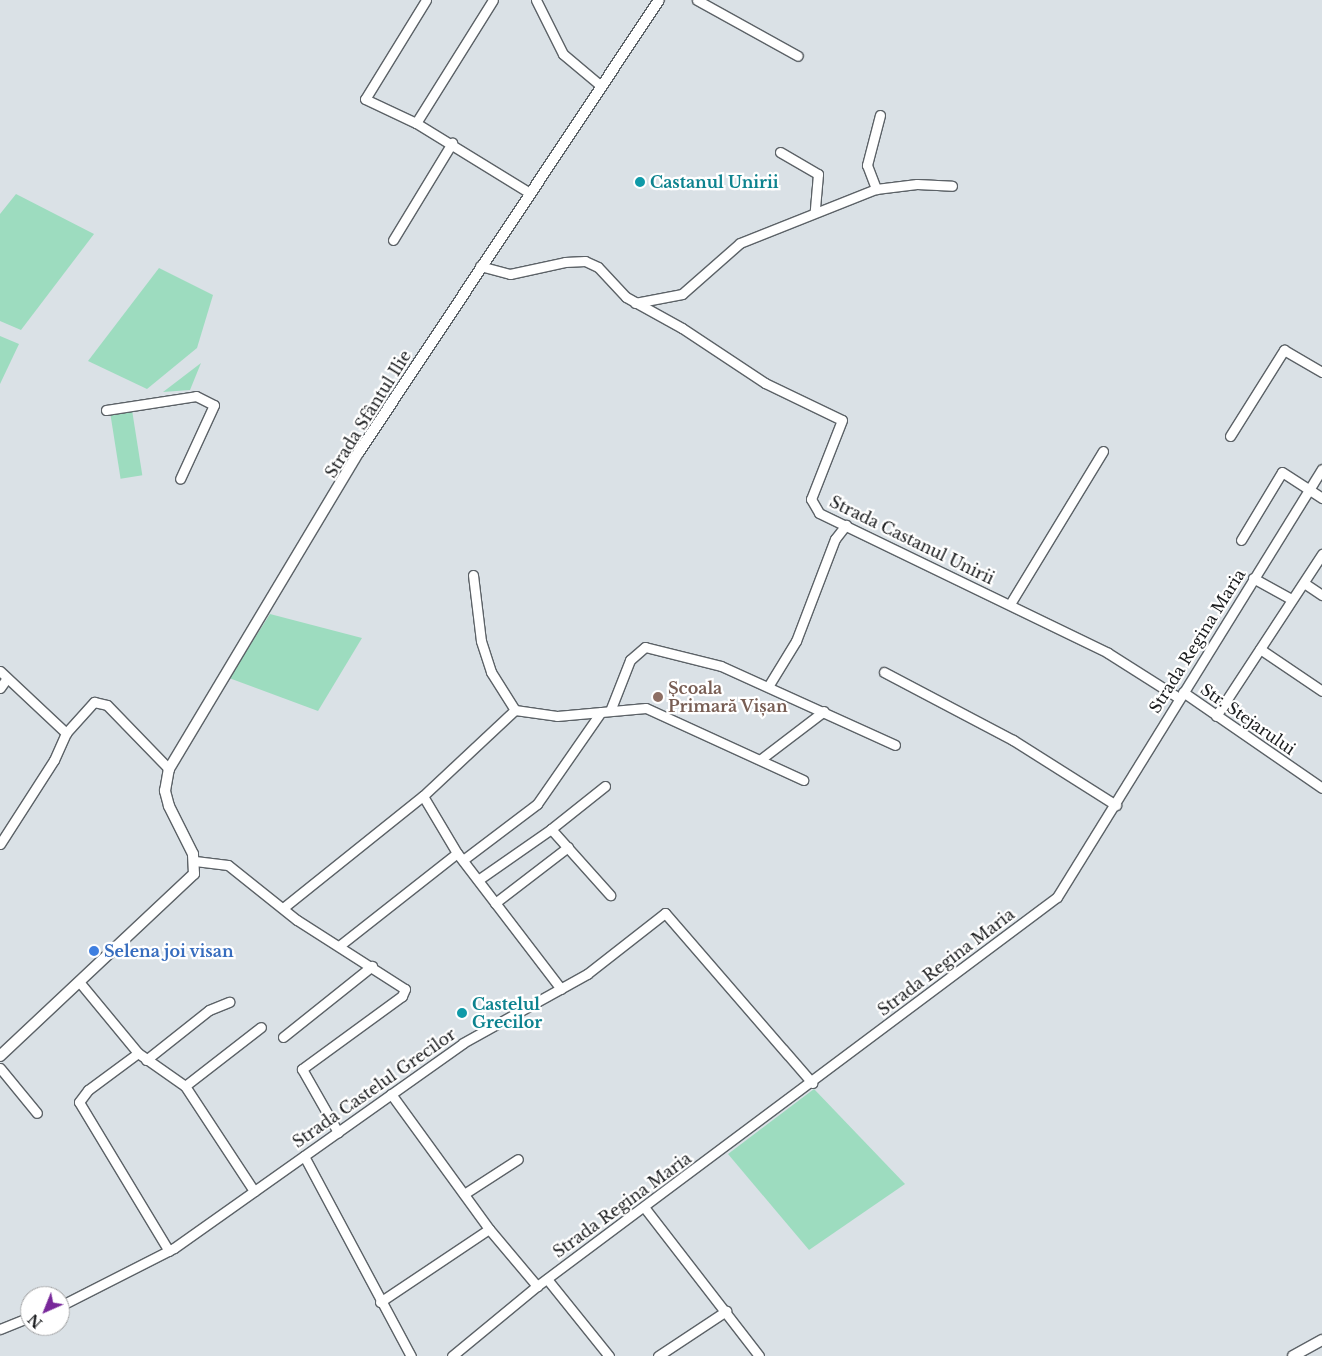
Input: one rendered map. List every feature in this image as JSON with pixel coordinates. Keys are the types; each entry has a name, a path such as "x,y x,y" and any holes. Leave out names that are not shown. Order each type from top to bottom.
{"street":[{"path":"426,0 365,99 416,123 528,192"},
{"path":"416,123 493,0"},
{"path":"536,0 563,54 600,85"},
{"name":"Strada Sfântul Ilie","path":"195,861 169,806 165,790 169,769 359,452 528,192 659,0"},
{"path":"697,0 798,56"},
{"path":"876,189 868,165 880,115"},
{"path":"393,240 452,144"},
{"path":"780,152 818,174 815,212"},
{"path":"634,303 682,294 699,283 726,251 815,212 876,189 917,184 952,186"},
{"name":"Strada Castanul Unirii","path":"480,266 510,274 585,261 598,267 634,303 682,328 765,383 842,420 811,503 819,513 1108,653 1181,695"},
{"path":"1230,436 1284,350 1322,372"},
{"path":"106,410 196,396 214,405 180,479"},
{"path":"1010,604 1103,451"},
{"name":"Strada Regina Maria","path":"452,1356 546,1279 812,1083 1057,897 1116,805 1181,695 1322,469"},
{"path":"1241,540 1282,472 1322,498"},
{"path":"769,685 796,641 835,539 846,525"},
{"path":"1216,716 1322,554"},
{"path":"473,575 481,641 491,672 515,710 558,716 646,708 761,759 803,780"},
{"path":"1253,578 1291,599"},
{"path":"1304,583 1322,595"},
{"path":"610,711 630,660 645,647 720,666 769,685 895,745"},
{"path":"1260,649 1322,691"},
{"path":"0,671 66,733"},
{"path":"884,672 1013,740 1116,805"},
{"path":"0,688 7,678"},
{"name":"Str. Stejarului","path":"1181,695 1216,716 1322,788"},
{"path":"0,844 54,760 66,733 94,702 102,703 169,769"},
{"path":"283,908 424,796 515,710"},
{"path":"761,759 824,711"},
{"path":"339,946 460,857 537,804 601,712"},
{"path":"478,880 551,829 604,786"},
{"path":"424,796 460,857 561,989"},
{"path":"551,829 610,895"},
{"path":"495,903 568,847"},
{"path":"0,1056 81,984 178,893 194,874 195,861 228,865 283,908 339,946 401,984 405,994 302,1069 338,1132"},
{"name":"Strada Castelul Grecilor","path":"70,1301 169,1250 463,1043 561,989 665,913 812,1083"},
{"path":"284,1037 372,966"},
{"path":"81,984 138,1053 185,1086 254,1191"},
{"path":"146,1060 209,1010 229,1002"},
{"path":"185,1086 260,1027"},
{"path":"138,1053 88,1090 79,1102 169,1250"},
{"path":"0,1068 36,1113"},
{"path":"391,1094 464,1194 537,1286"},
{"path":"304,1156 380,1302 411,1356"},
{"path":"464,1194 518,1159"},
{"path":"644,1207 759,1356"},
{"path":"380,1302 490,1228"},
{"path":"546,1279 609,1356"},
{"path":"658,1356 726,1311"},
{"path":"0,1329 20,1321"},
{"path":"1293,1356 1322,1340"}],"green space":[{"path":"16,194 94,234 21,330 0,321 0,214"},
{"path":"159,268 213,295 197,348 147,389 88,361"},
{"path":"0,336 19,344 0,384"},
{"path":"201,363 190,390 163,392"},
{"path":"132,410 142,475 121,479 110,413"},
{"path":"270,614 362,638 318,711 229,678"},
{"path":"814,1089 905,1184 809,1250 728,1154"}],"place":[{"name":"Castanul Unirii","path":"640,182"},
{"name":"Școala Primară Vișan","path":"658,697"},
{"name":"Selena joi visan","path":"94,951"},
{"name":"Castelul Grecilor","path":"462,1013"}]}
